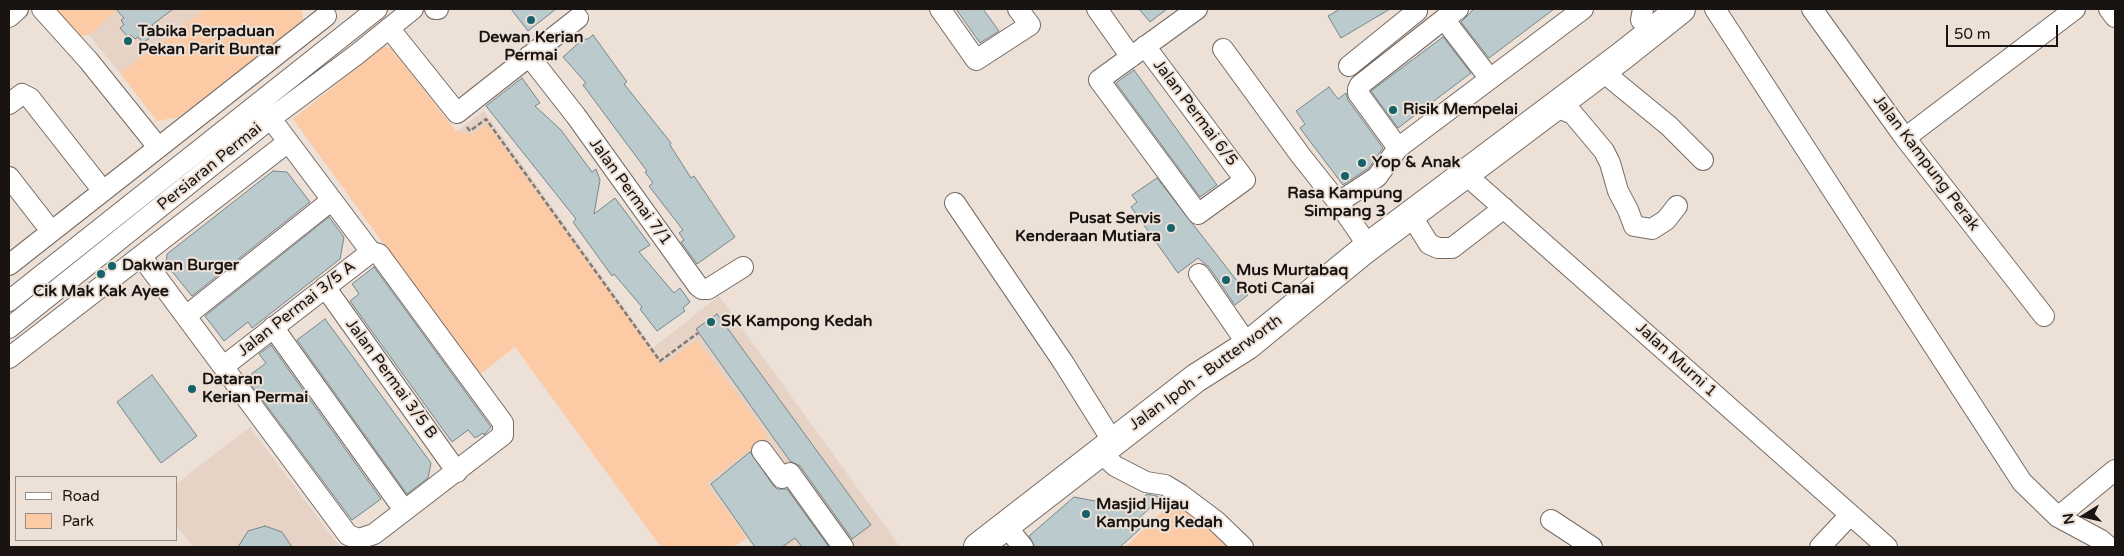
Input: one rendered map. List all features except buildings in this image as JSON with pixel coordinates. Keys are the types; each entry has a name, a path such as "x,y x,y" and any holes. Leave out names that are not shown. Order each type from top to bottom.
{"highway":[{"name":"Jalan Ipoh - Butterworth","path":"978,547 1196,378 1248,345 1369,247 1465,174 1569,114 1602,71 1681,9"},
{"name":"Jalan Ipoh - Butterworth","path":"1569,114 1613,42 1646,12"}],"street":[{"path":"9,17 18,9"},
{"path":"42,9 88,60 158,147"},
{"name":"Persiaran Permai","path":"9,328 264,111 342,37 377,9"},
{"name":"Persiaran Permai","path":"9,301 264,111 356,55 413,9"},
{"path":"940,9 976,60 1030,25 1018,9"},
{"name":"Jalan Permai 6/5","path":"1096,9 1138,52 1245,180 1198,214 1099,80 1138,52"},
{"path":"1138,52 1197,9"},
{"path":"1349,66 1417,11 1415,9"},
{"path":"1340,205 1342,200 1377,177 1398,148 1583,9"},
{"path":"1715,9 2022,482 2058,517 2101,540 2110,547"},
{"name":"Jalan Kampung Perak","path":"1812,9 1905,138 2044,316"},
{"path":"1905,138 2075,9"},
{"path":"2109,9 2115,17"},
{"path":"9,265 158,147 323,12 356,55"},
{"path":"1398,148 1358,93 1358,89 1360,85 1451,14 1490,80"},
{"path":"389,28 457,113 578,18"},
{"path":"1223,49 1301,156 1340,205 1369,247"},
{"name":"Jalan Permai 7/1","path":"529,56 576,116 698,286 702,289 708,289 743,267"},
{"path":"1602,71 1669,126 1703,160"},
{"path":"9,104 22,94 30,98 103,191"},
{"path":"142,256 348,535 360,539 374,534 500,438 504,430 503,423 379,254 371,252 264,111"},
{"path":"1569,114 1607,157 1618,191 1634,226 1652,229 1666,220 1677,206"},
{"path":"9,358 55,331 106,291 142,256 288,142"},
{"name":"Jalan Murni 1","path":"1465,174 1887,547"},
{"path":"9,177 52,231"},
{"path":"186,316 332,200"},
{"path":"955,203 1063,362 1115,466 1146,482 1165,485 1216,521 1243,547"},
{"path":"1411,215 1429,244 1438,248 1452,248 1504,208"},
{"name":"Jalan Permai 3/5 A","path":"224,366 371,252"},
{"path":"1199,274 1248,345"},
{"name":"Jalan Permai 3/5 B","path":"325,287 457,472"},
{"path":"273,327 404,510"},
{"path":"762,450 782,478 790,472 843,547"},
{"path":"2058,517 2115,470"},
{"path":"1820,547 1850,515"},
{"path":"1551,520 1592,547"},
{"path":"1006,526 1023,547"}],"path":[{"path":"457,113 470,131 486,119 660,361 698,333"}],"shaded area":[{"name":"Tabika Perpaduan Pekan Parit Buntar","path":"118,9 206,9 120,73 89,35"},
{"name":"SK Kampong Kedah","path":"484,111 653,348 719,296 900,547 753,547 451,135"},
{"path":"250,427 340,547 193,547 178,528 178,482"}],"green space":[{"path":"55,9 118,9 89,35 78,36"},
{"path":"206,9 302,9 303,21 179,117 157,121 120,73"},
{"path":"384,46 392,49 456,131 471,135 487,124 662,365 697,340 768,436 706,483 747,538 734,547 661,547 515,347 479,375 293,119"},
{"path":"1173,501 1188,504 1234,547 1125,547"}],"place":[{"name":"Dewan Kerian Permai","path":"531,20"},
{"name":"Tabika Perpaduan Pekan Parit Buntar","path":"128,41"},
{"name":"Risik Mempelai","path":"1393,110"},
{"name":"Yop & Anak","path":"1362,163"},
{"name":"Rasa Kampung Simpang 3","path":"1345,176"},
{"name":"Pusat Servis Kenderaan Mutiara","path":"1171,228"},
{"name":"Dakwan Burger","path":"112,266"},
{"name":"Cik Mak Kak Ayee","path":"101,274"},
{"name":"Mus Murtabaq Roti Canai","path":"1226,280"},
{"name":"SK Kampong Kedah","path":"711,322"},
{"name":"Dataran Kerian Permai","path":"192,389"},
{"name":"Masjid Hijau Kampung Kedah","path":"1086,514"}]}
